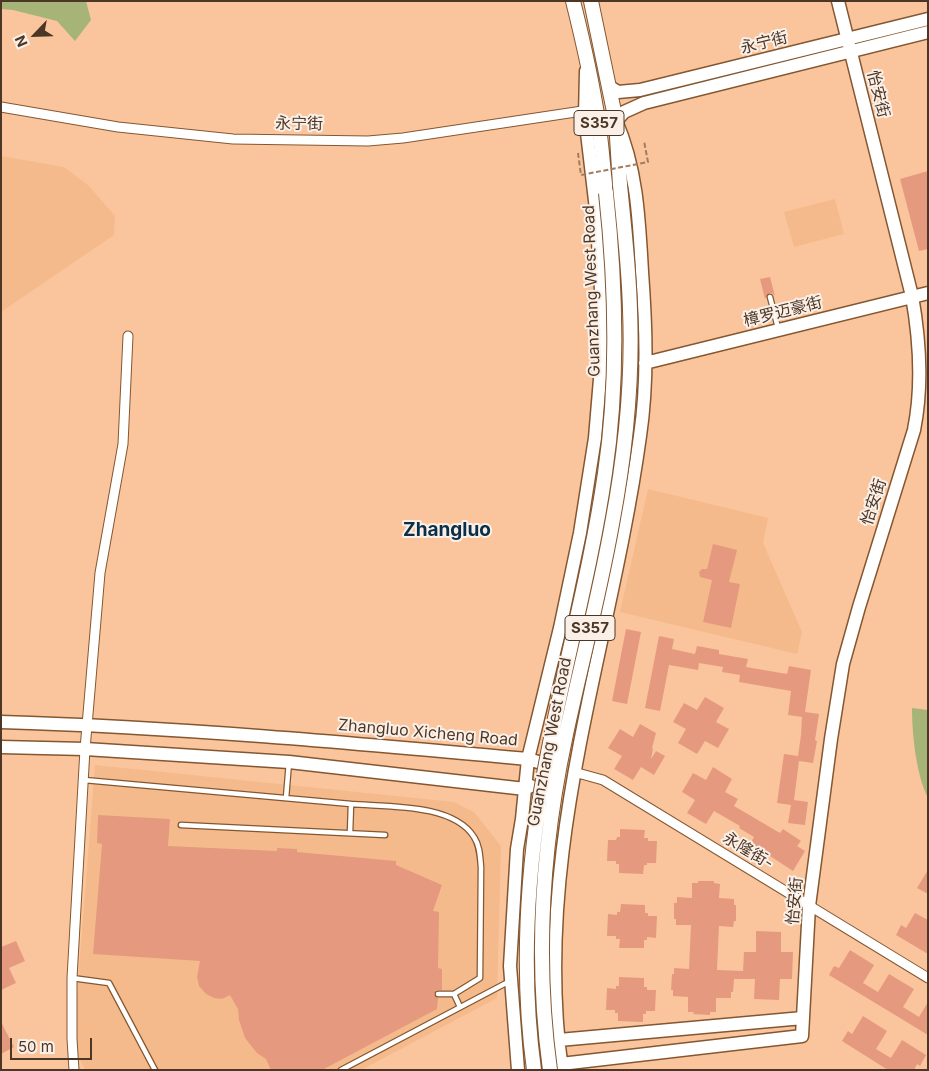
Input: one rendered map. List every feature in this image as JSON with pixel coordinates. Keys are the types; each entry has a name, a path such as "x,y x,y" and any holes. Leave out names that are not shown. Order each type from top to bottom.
{"main road":[{"name":"S357","path":"573,1 586,53 591,110"},
{"name":"S357","path":"591,1 616,121"},
{"name":"怡安街","path":"558,1068 802,1036 809,906 831,738 843,664 870,569 907,453 918,408 920,355 918,327 912,296 838,1"},
{"name":"永宁街","path":"610,87 618,92 640,90 928,19"},
{"name":"永宁街","path":"616,121 624,112 644,103 928,32"},
{"name":"Guanzhang West Road","path":"534,1070 528,996 527,952 535,834 554,725 600,506 612,418 615,365 614,316 606,193 591,110"},
{"path":"518,1070 511,980 516,859 528,759 580,533 595,438 600,379 602,334 591,110"},
{"name":"Guanzhang West Road","path":"558,1068 543,1004 542,964 547,852 565,740 613,523 627,408 630,362 630,312 616,121"},
{"path":"558,1068 556,908 565,823 607,597 627,516 641,434 645,363 645,308 637,195 630,158 616,121"},
{"name":"樟罗迈豪街","path":"645,363 928,293"},
{"path":"552,659 556,674 568,684 584,681 595,668"},
{"name":"Zhangluo Xicheng Road","path":"1,722 87,725 308,739 528,759 574,772"},
{"path":"1,747 85,749 289,762 525,789 574,772"},
{"path":"559,1040 803,1018"}],"street":[{"name":"永宁街","path":"1,107 118,127 234,139 368,141 404,138 591,110"},
{"path":"74,1070 72,978 85,749 100,573 123,444 128,336"},
{"name":"永隆街-","path":"574,772 603,780 928,978"}],"lane":[{"path":"770,298 778,330"},
{"path":"286,798 289,762"},
{"path":"83,780 409,808 443,814 466,828 475,838 480,851 482,867 480,978 454,994 438,994"},
{"path":"350,833 351,804"},
{"path":"181,825 385,835"},
{"path":"72,978 109,983 155,1070"},
{"path":"341,1070 511,980"},
{"path":"454,994 460,1007"}],"path":[{"path":"578,153 581,175 648,162 644,141"}],"shaded area":[{"path":"1,156 64,167 89,186 115,216 114,235 1,312"},
{"path":"835,199 844,234 794,247 784,212"},
{"path":"648,489 768,518 763,543 802,632 797,654 620,612"},
{"path":"95,765 454,802 474,812 501,846 497,998 361,1070 85,1070 73,1046"}],"green space":[{"path":"1,1 86,1 91,20 75,41 57,21 13,10 1,9"},
{"path":"912,708 928,710 928,798 920,777 913,730"}],"building":[{"path":"928,171 928,249 919,251 900,179"},
{"path":"770,277 775,296 769,293 765,299 760,279"},
{"path":"713,544 737,550 729,582 740,584 731,628 703,622 712,580 700,577 699,572 702,569 707,569"},
{"path":"626,629 641,632 627,704 612,701"},
{"path":"659,636 674,639 672,649 695,654 697,646 719,650 719,654 748,659 746,667 787,674 789,666 811,670 805,712 819,714 815,740 817,741 813,763 799,761 794,800 808,802 805,825 788,823 791,805 777,803 784,754 798,756 801,735 802,717 788,715 791,691 739,682 740,675 722,672 723,667 699,663 698,670 669,665 660,711 645,708"},
{"path":"705,697 724,708 716,722 729,729 718,748 705,741 697,754 678,743 686,729 673,722 684,703 697,710"},
{"path":"640,724 656,733 651,759 656,751 665,756 654,775 641,767 633,780 614,769 622,756 608,748 620,729 633,737"},
{"path":"713,767 732,779 725,792 738,799 734,806 780,833 783,829 801,841 797,846 805,851 793,871 770,856 767,861 747,849 754,837 739,828 740,826 714,811 706,824 687,813 695,800 682,792 693,773 706,780"},
{"path":"98,815 170,819 168,846 277,851 277,848 297,849 297,852 396,861 396,865 442,885 433,911 439,912 438,968 442,969 442,990 436,990 434,994 438,998 437,1009 322,1070 271,1070 266,1059 257,1053 245,1038 239,1020 238,1009 230,995 222,999 214,998 206,994 199,986 197,977 200,961 93,954 102,844 97,843"},
{"path":"620,829 645,830 644,838 648,838 648,841 657,841 656,863 644,865 643,874 619,873 619,864 616,864 616,861 607,861 608,840 616,840 617,837 620,837"},
{"path":"928,870 928,894 917,888"},
{"path":"698,881 714,881 714,883 720,884 719,898 734,899 734,905 736,905 736,921 734,921 733,927 719,926 717,970 743,971 744,952 756,952 756,931 781,932 781,952 793,952 792,979 780,979 779,1000 754,999 755,979 734,979 731,998 716,998 716,1012 710,1012 710,1015 688,1012 688,997 673,996 673,990 671,990 674,968 689,969 691,925 676,925 674,903 677,903 677,897 692,898 692,883 698,883"},
{"path":"621,904 645,905 645,913 648,913 648,916 657,916 656,938 647,937 647,940 644,940 644,948 619,948 620,939 616,939 616,936 607,936 608,914 617,915 617,912 620,912"},
{"path":"915,913 928,920 928,954 896,935 901,925 906,928"},
{"path":"16,941 25,961 9,968 16,983 1,990 1,947"},
{"path":"850,950 874,965 863,983 878,992 889,974 914,989 903,1007 919,1017 928,1002 928,1035 829,975 834,966 839,968"},
{"path":"619,977 644,978 644,987 647,987 647,990 656,990 655,1011 646,1011 646,1014 643,1014 643,1022 618,1021 618,1013 615,1013 615,1010 606,1010 607,988 616,989 616,986 619,986"},
{"path":"863,1016 887,1031 876,1049 891,1058 902,1040 926,1055 920,1066 917,1064 914,1070 888,1070 842,1041 848,1031 852,1034"},
{"path":"1,1022 14,1047 1,1054"}],"district":[{"name":"Zhangluo","path":"447,530"}]}
